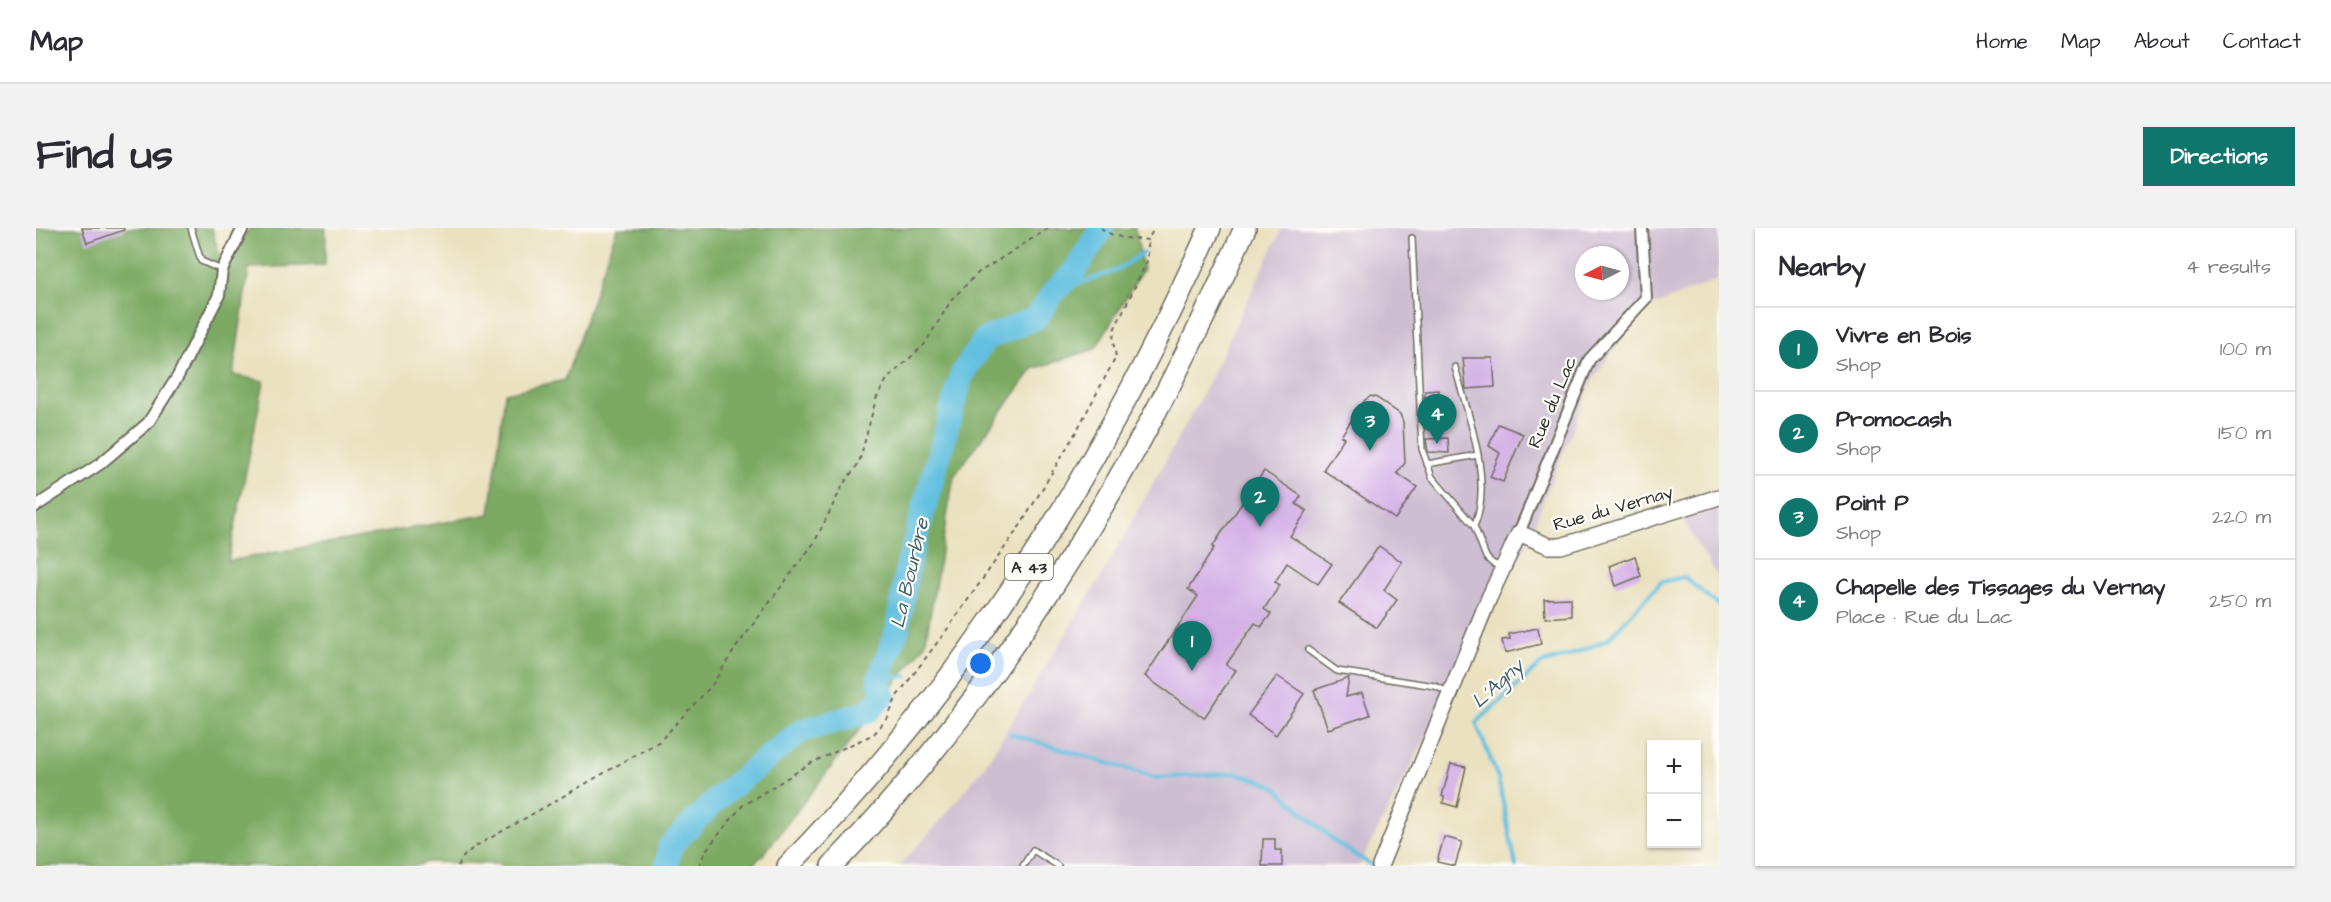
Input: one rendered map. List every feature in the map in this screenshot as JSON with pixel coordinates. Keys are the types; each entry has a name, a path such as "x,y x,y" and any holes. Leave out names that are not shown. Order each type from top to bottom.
{"highway":[{"name":"A 43","path":"788,866 914,725 1031,564 1128,398 1180,296 1210,228"},
{"name":"A 43","path":"832,866 891,802 940,742 1059,579 1157,412 1209,309 1245,228"}],"street":[{"path":"36,506 100,464 148,423 178,376 219,295 222,270 243,228"},
{"name":"Rue du Lac","path":"1382,862 1407,795 1489,598 1519,533 1589,360 1646,298 1642,228"},
{"name":"Rue du Vernay","path":"1519,533 1550,546 1561,546 1719,496"}],"lane":[{"path":"191,228 201,261 222,270"},
{"path":"1412,238 1422,449 1432,477 1474,526 1486,557 1492,563 1504,568"},
{"path":"1455,367 1482,472 1480,513 1474,526"},
{"path":"1427,464 1478,455"},
{"path":"1308,650 1337,671 1435,686 1450,693"},
{"path":"1023,866 1033,850 1058,866"}],"path":[{"path":"458,866 473,848 660,741 712,685 737,646 814,543 844,483 859,463 876,399 887,379 924,345 952,299 978,273 1049,228"},
{"path":"1101,228 1109,235 1121,239 1148,240"},
{"path":"699,866 706,850 742,806 811,763 874,734 888,717 897,696 1022,524 1081,423 1116,357 1113,341 1114,330 1148,260 1148,240 1154,228"}],"shaded area":[{"path":"1282,228 1719,228 1719,279 1642,310 1592,381 1526,544 1359,866 899,866 938,824 984,767 1102,575 1201,397"},
{"path":"1719,489 1719,579 1673,505"}],"green space":[{"path":"36,228 212,228 221,262 250,228 326,228 325,265 249,268 233,375 264,381 228,561 490,514 505,393 565,380 617,228 1135,228 1143,269 1095,349 1033,369 954,476 925,645 763,855 751,866 503,866 427,862 417,866 36,866"}],"building":[{"path":"82,228 124,228 124,230 87,243"},
{"path":"1463,358 1493,358 1495,387 1466,389"},
{"path":"1439,390 1439,417 1425,417 1425,391"},
{"path":"1371,396 1400,414 1403,422 1405,463 1397,473 1417,487 1395,519 1323,470 1344,438 1341,436 1365,400"},
{"path":"1498,424 1523,434 1503,482 1490,477 1500,453 1489,446"},
{"path":"1448,438 1449,453 1428,452 1426,439"},
{"path":"1264,471 1301,496 1296,504 1307,511 1290,536 1332,564 1318,584 1287,563 1275,582 1280,585 1264,609 1271,614 1261,627 1255,623 1226,665 1236,670 1204,718 1145,676 1198,596 1188,589 1214,548 1212,547"},
{"path":"1379,546 1402,562 1384,590 1397,600 1377,628 1339,603"},
{"path":"1635,556 1641,576 1616,586 1609,566"},
{"path":"1571,598 1571,616 1545,618 1544,599"},
{"path":"1538,628 1541,644 1505,653 1502,640 1510,639 1509,634"},
{"path":"1277,676 1304,694 1276,735 1248,715"},
{"path":"1349,678 1346,697 1362,693 1370,715 1328,729 1314,690"},
{"path":"1451,764 1466,767 1457,807 1443,803 1444,797 1442,796"},
{"path":"1444,837 1462,842 1455,866 1437,862"},
{"path":"1263,839 1275,839 1275,850 1282,850 1282,866 1262,866"}],"waterway":[{"name":"La Bourbre","path":"667,866 670,846 718,798 801,731 868,712 884,695 879,679 898,628 907,569 962,374 985,339 1036,318 1054,292 1074,272 1102,228"},
{"path":"1054,292 1115,271 1143,253"},
{"name":"L'Agny","path":"1516,866 1498,778 1476,723 1541,664 1607,640 1661,582 1684,577 1719,606"},
{"name":"L'Agny","path":"879,679 907,676"},
{"name":"L'Agny","path":"1011,734 1158,778 1236,773 1273,785 1335,842 1373,866"}],"place":[{"name":"Chapelle des Tissages du Vernay","path":"1437,444"},
{"name":"Point P","path":"1370,451"},
{"name":"Promocash","path":"1260,527"},
{"name":"Vivre en Bois","path":"1192,671"}]}
